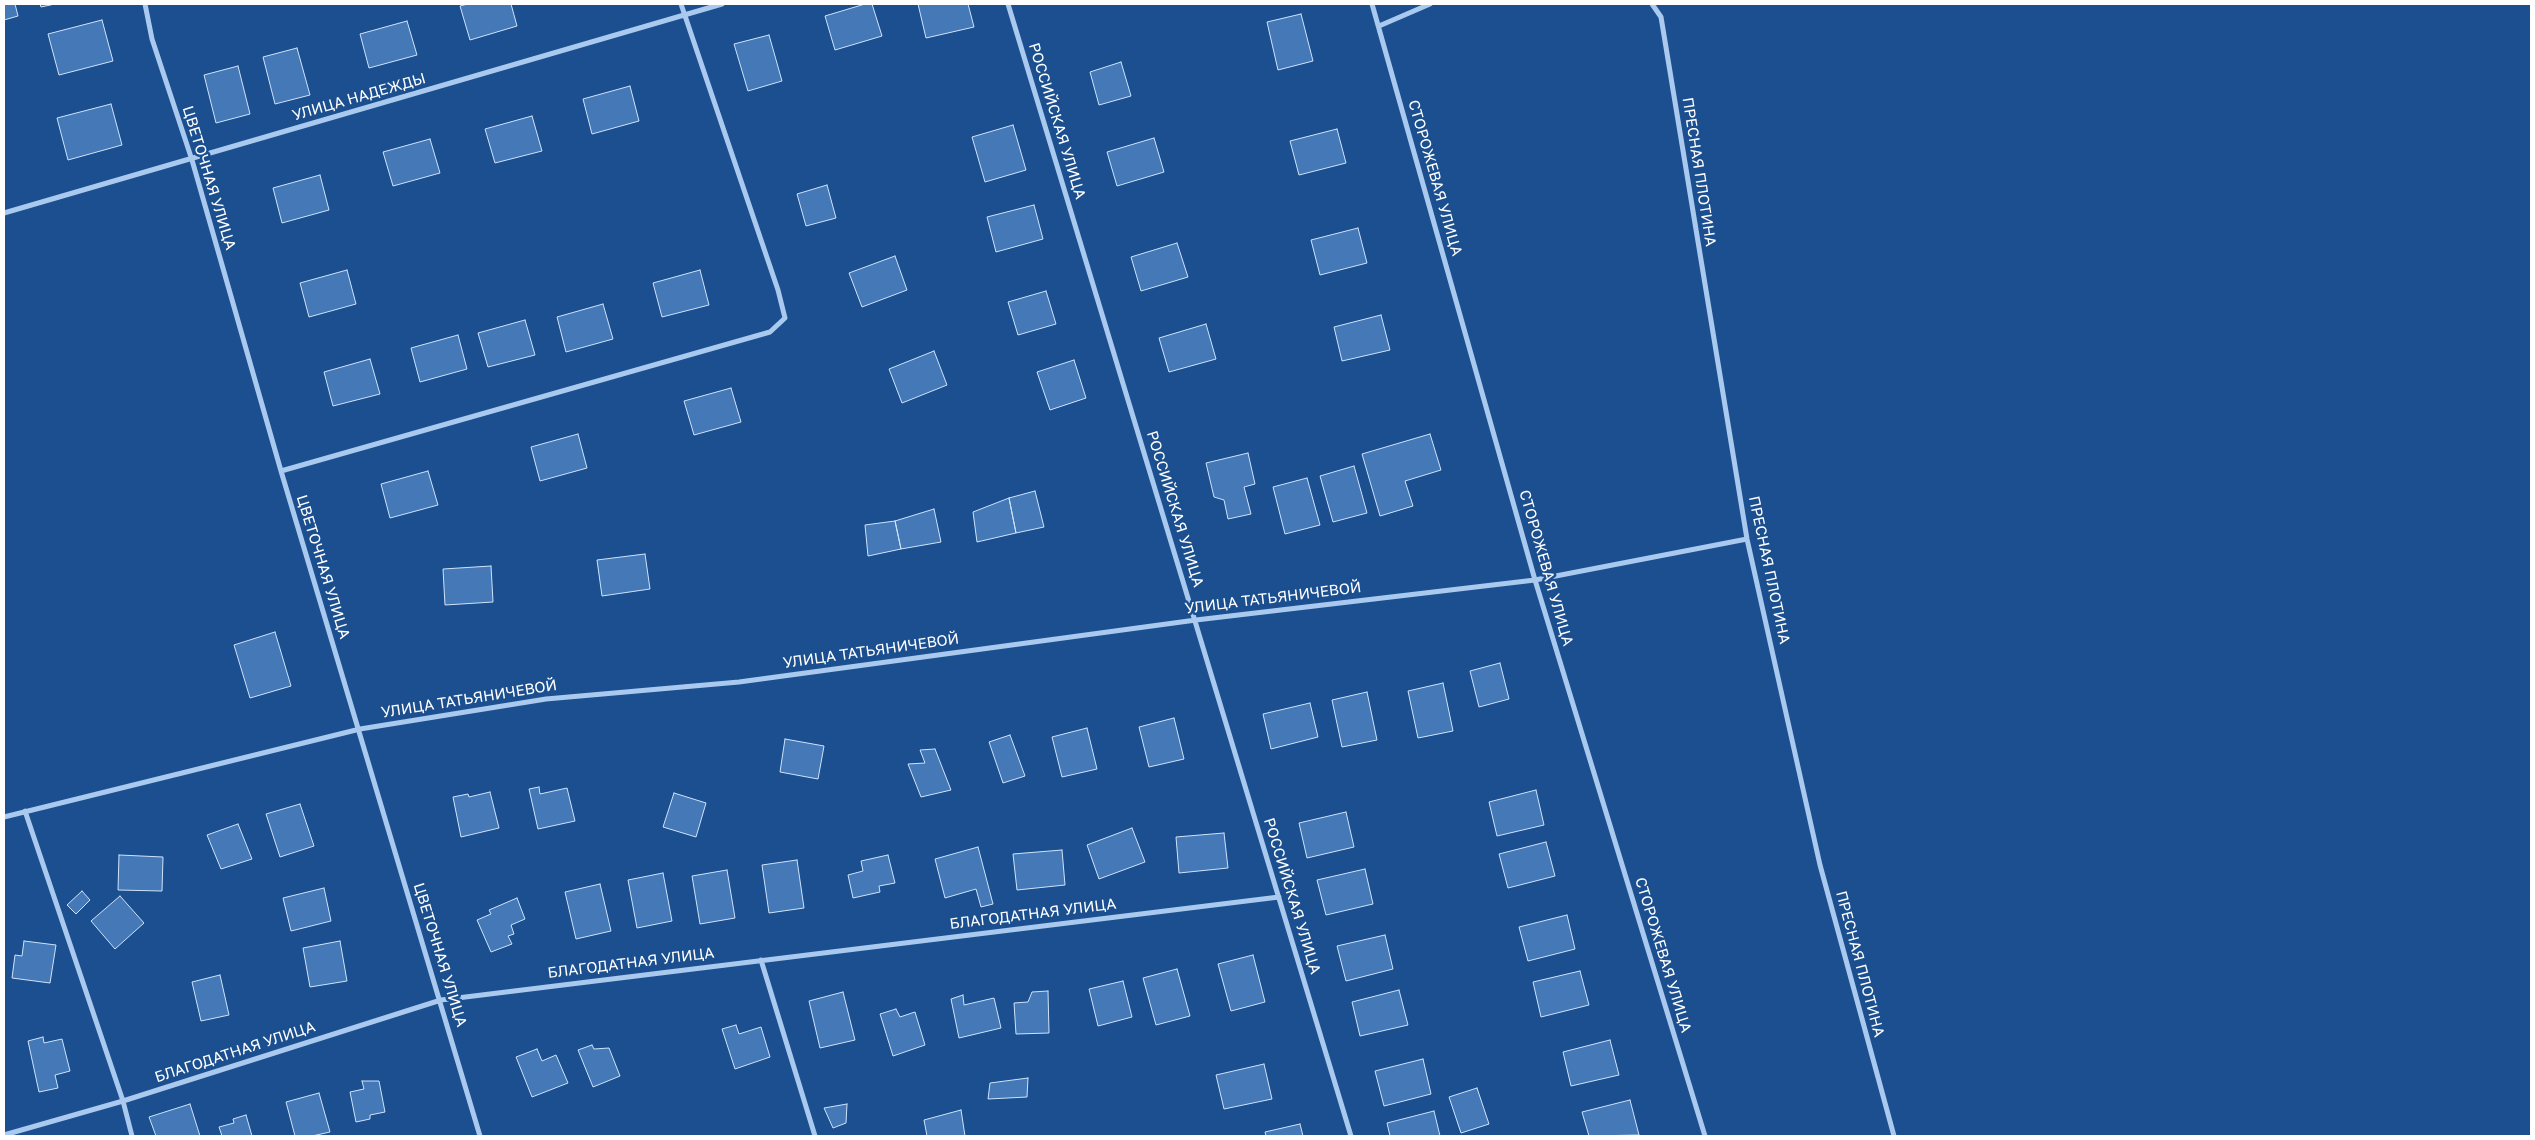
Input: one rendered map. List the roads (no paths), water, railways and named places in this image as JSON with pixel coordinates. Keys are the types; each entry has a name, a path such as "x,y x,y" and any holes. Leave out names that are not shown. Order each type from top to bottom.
{"street":[{"name":"ЦВЕТОЧНАЯ УЛИЦА","path":"144,4 152,39 192,160 281,471 360,729 480,1136"},
{"path":"281,471 770,332 784,318 778,290 681,4"},
{"name":"УЛИЦА НАДЕЖДЫ","path":"4,213 192,160 722,4"},
{"name":"РОССИЙСКАЯ УЛИЦА","path":"1008,4 1351,1136"},
{"name":"СТОРОЖЕВАЯ УЛИЦА","path":"1372,4 1535,580 1705,1136"},
{"path":"1379,26 1430,4"},
{"name":"ПРЕСНАЯ ПЛОТИНА","path":"1652,4 1661,17 1747,539 1820,865 1894,1136"},
{"name":"УЛИЦА ТАТЬЯНИЧЕВОЙ","path":"4,817 360,729 546,698 739,682 1196,620 1535,580 1747,539"},
{"path":"25,811 123,1101 132,1136"},
{"name":"БЛАГОДАТНАЯ УЛИЦА","path":"4,1135 123,1101 440,1000 1279,897"},
{"path":"761,960 815,1136"}]}
